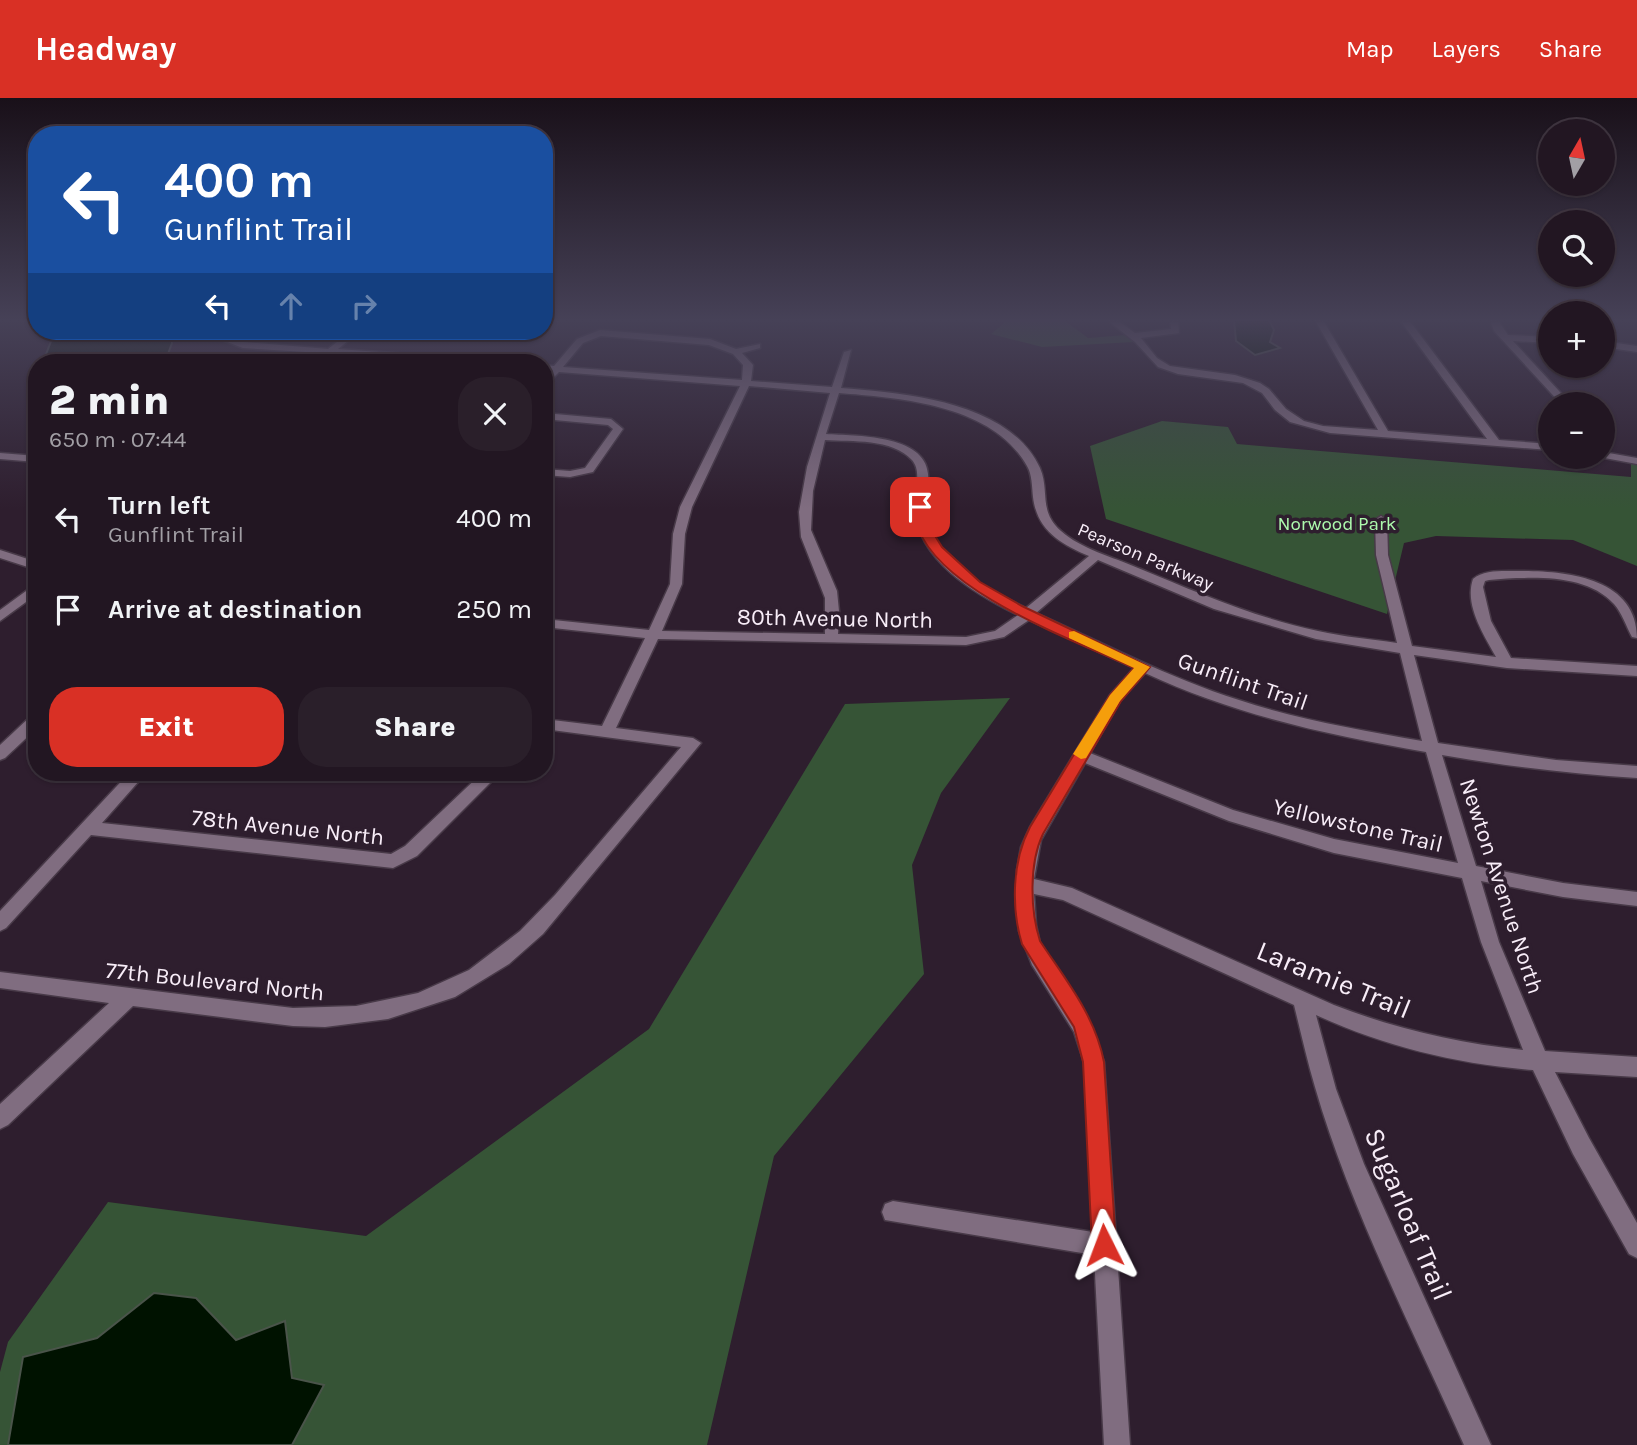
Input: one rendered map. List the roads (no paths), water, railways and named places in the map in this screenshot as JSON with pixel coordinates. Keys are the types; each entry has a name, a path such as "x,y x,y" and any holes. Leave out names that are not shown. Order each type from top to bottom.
{"street":[{"path":"553,725 607,732 676,584 679,534 686,507 745,383"},
{"name":"Pearson Parkway","path":"745,383 926,400 963,411 996,426 1029,457 1038,481 1039,506 1046,525 1069,543 1219,606 1283,627 1317,635 1507,663 1602,666 1637,671"},
{"path":"831,638 832,602 829,587 808,543 804,514 807,488 839,383"},
{"path":"1250,383 1270,393 1280,410 1298,421 1337,430 1538,446"},
{"path":"1355,383 1385,434"},
{"path":"1451,383 1496,442"},
{"path":"553,417 606,421 618,426 592,467 585,472 553,473"},
{"path":"1284,426 1298,421"},
{"name":"Gunflint Trail","path":"822,437 884,443 913,455 923,473 921,518 937,550 975,585 1029,614 1143,667 1209,694 1321,728 1532,765 1637,772"},
{"path":"0,456 28,458"},
{"path":"1615,456 1637,461"},
{"name":"Newton Avenue North","path":"1381,520 1382,555 1432,748 1472,874 1490,942 1539,1060 1637,1247"},
{"path":"0,554 28,563"},
{"name":"80th Avenue North","path":"553,624 653,635 966,641 999,634 1029,614 1097,555"},
{"path":"1507,663 1492,636 1475,591 1479,579 1487,576 1576,578 1614,597 1622,605 1637,634"},
{"path":"0,617 28,594"},
{"path":"1117,1445 1094,1062 1083,1023 1032,944 1027,929 1025,885 1029,845 1115,698 1143,667"},
{"path":"0,754 28,728"},
{"name":"77th Boulevard North","path":"0,980 327,1019 399,1009 435,996 468,980 526,939 693,743 607,732"},
{"name":"Yellowstone Trail","path":"1080,755 1192,801 1280,831 1388,858 1563,890 1637,899"},
{"path":"0,923 130,781"},
{"name":"78th Avenue North","path":"86,828 393,861 411,851 484,781"},
{"name":"Laramie Trail","path":"1025,885 1066,892 1302,1000 1371,1028 1458,1051 1637,1067"},
{"path":"0,1118 130,996"},
{"name":"Sugarloaf Trail","path":"1302,1000 1326,1089 1354,1166 1478,1445"},
{"path":"893,1212 1104,1245"}],"park label":[{"name":"Norwood Park","path":"1337,523"}]}
